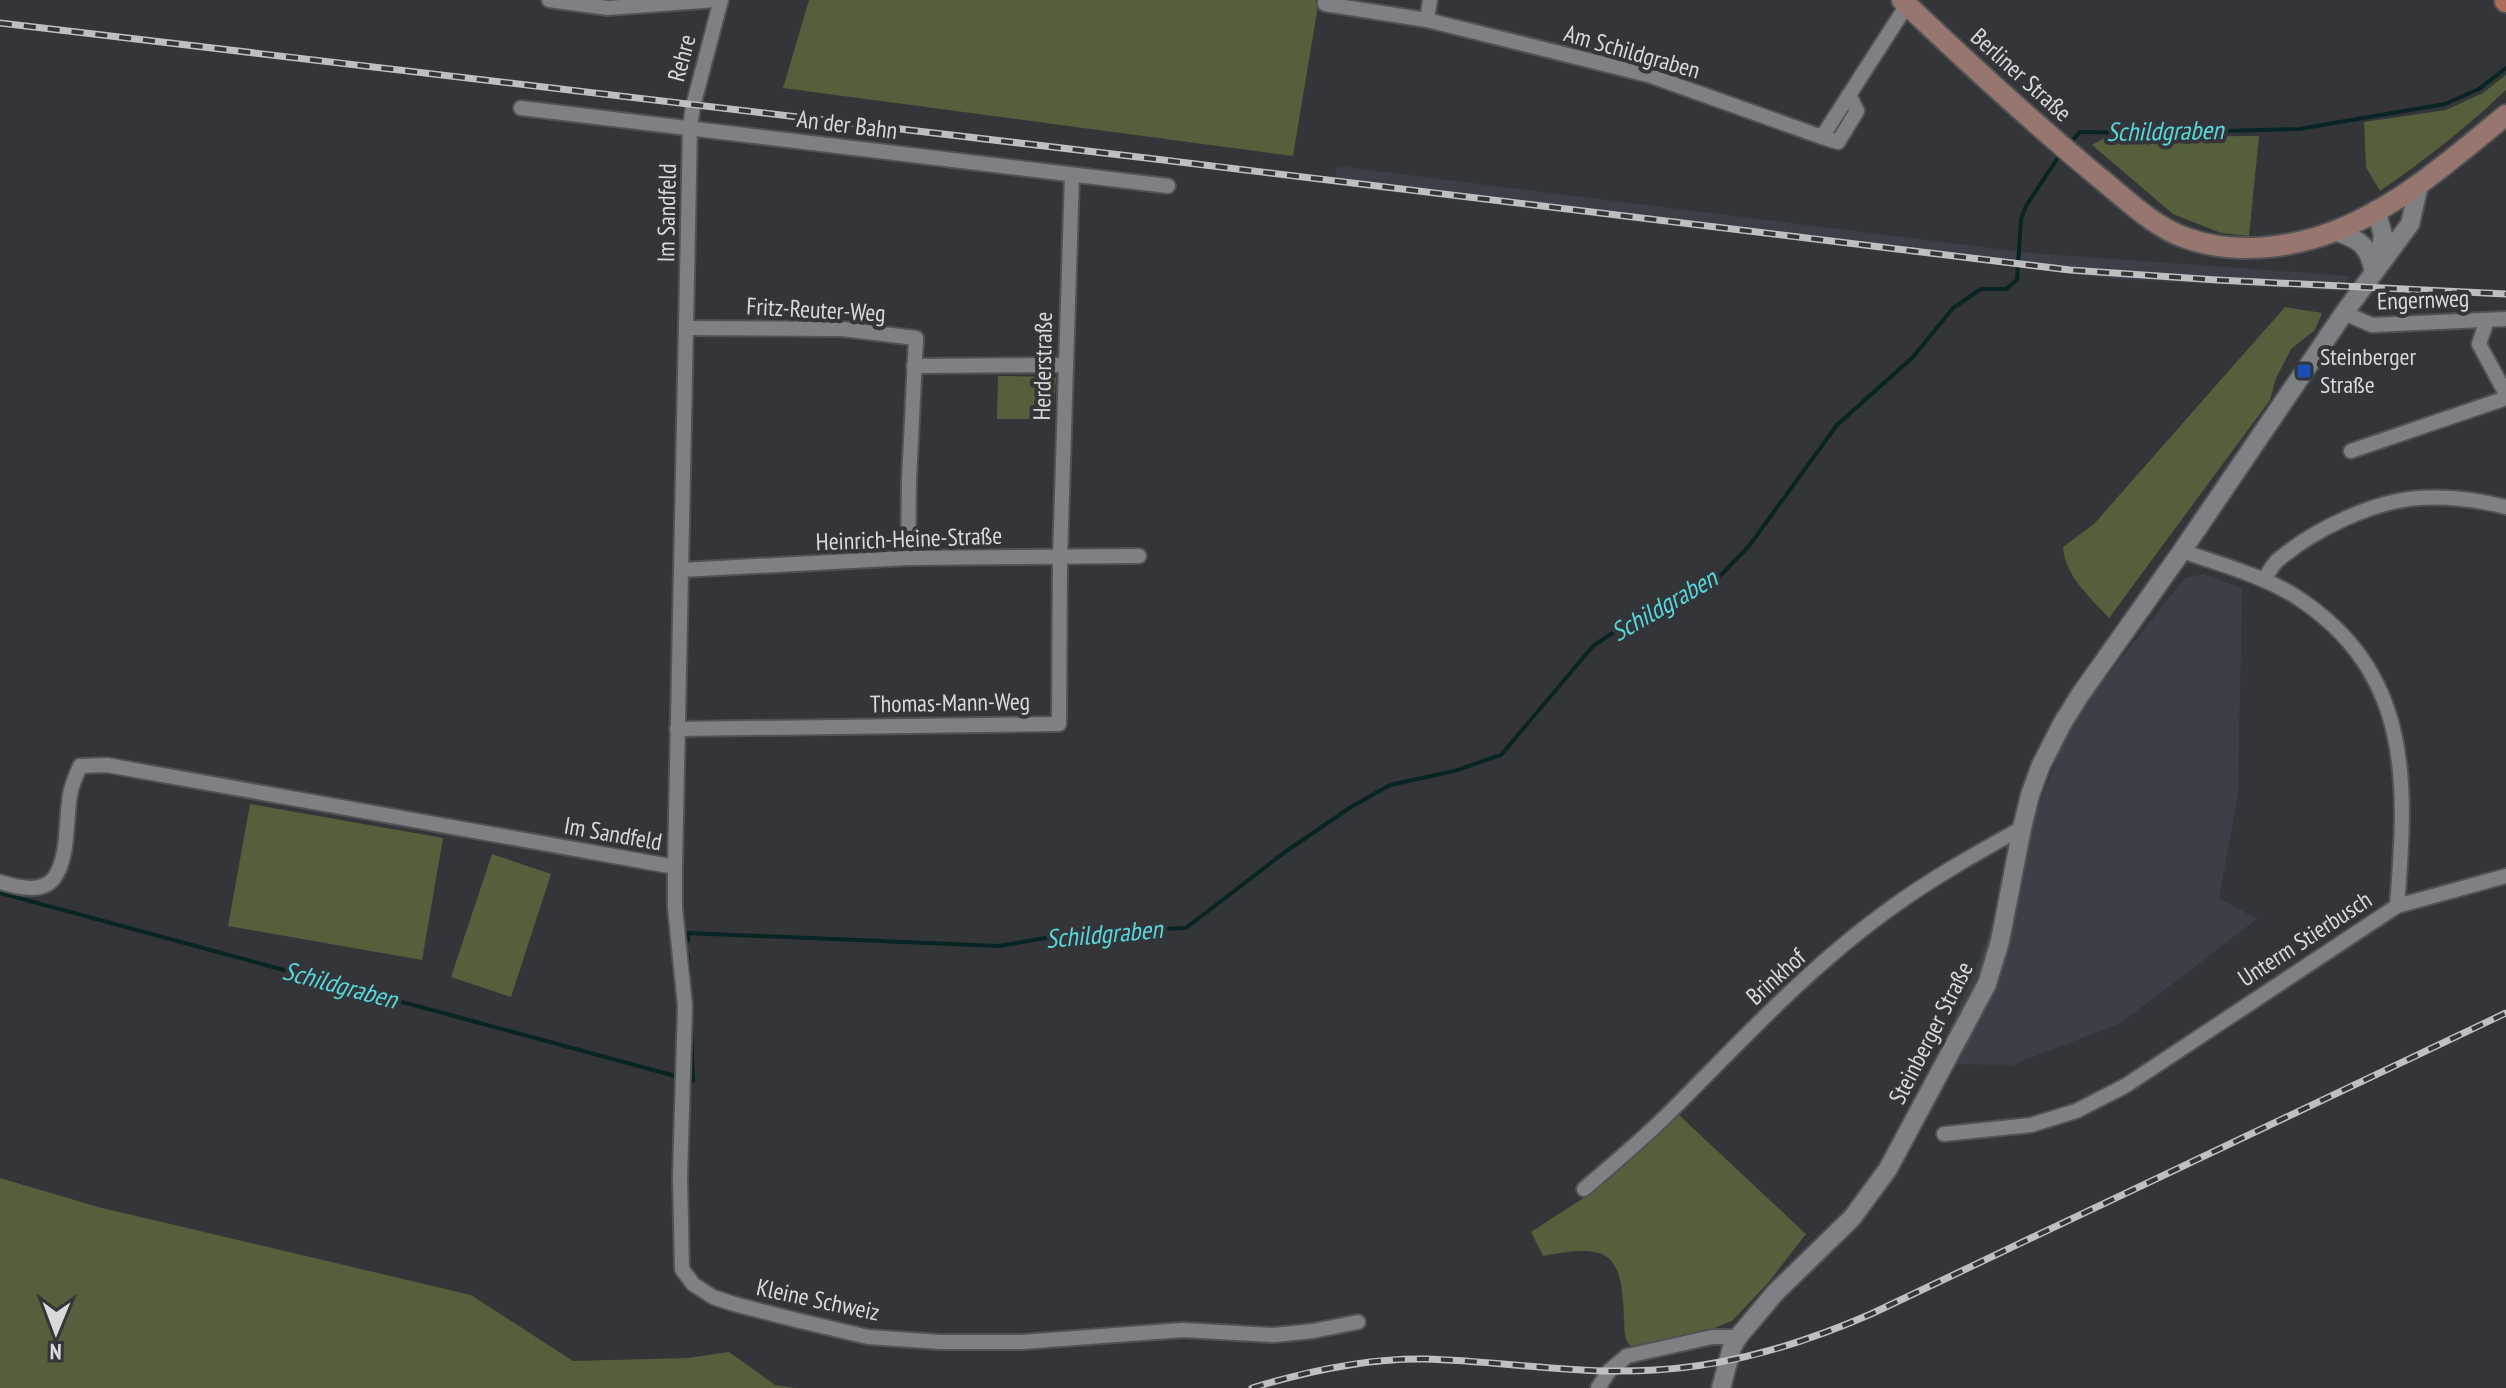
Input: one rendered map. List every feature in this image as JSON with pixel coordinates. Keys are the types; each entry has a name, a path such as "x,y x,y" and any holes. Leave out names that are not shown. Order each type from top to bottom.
{"main road":[{"name":"Berliner Straße","path":"1905,2 1987,81 2142,213 2183,238 2233,249 2276,246 2335,231 2419,185 2506,115"}],"street":[{"path":"549,0 608,8 718,0"},
{"name":"Rehre","path":"690,127 718,0"},
{"name":"Am Schildgraben","path":"1325,0 1325,4 1427,20 1648,75 1822,137 1905,2"},
{"path":"1427,20 1430,0"},
{"name":"An der Bahn","path":"521,108 1168,186"},
{"name":"Im Sandfeld","path":"0,882 18,887 40,887 53,880 62,861 71,790 80,766 107,765 675,867 690,127"},
{"name":"Herderstraße","path":"1060,558 1072,175"},
{"name":"Steinberger Straße","path":"1721,1388 1732,1347 1738,1337 1775,1293 1852,1218 1888,1169 1987,984 2000,941 2022,828 2041,765 2062,724 2376,267 2410,224 2419,185"},
{"path":"2376,267 2383,235 2380,208"},
{"path":"2380,208 2396,222 2396,242"},
{"path":"2335,231 2357,239 2376,267"},
{"name":"Engernweg","path":"2344,313 2372,325 2506,319"},
{"path":"2351,451 2506,396 2479,344 2487,320"},
{"name":"Fritz-Reuter-Weg","path":"687,328 842,329 916,338 908,558"},
{"path":"914,366 1066,365"},
{"path":"2264,580 2276,561 2324,528 2388,504 2417,498 2456,499 2506,507"},
{"name":"Unterm Stierbusch","path":"1944,1134 2031,1125 2076,1111 2125,1086 2397,906 2403,834 2401,767 2393,724 2379,688 2345,639 2295,596 2264,580 2182,551"},
{"name":"Heinrich-Heine-Straße","path":"681,570 908,558 1139,556"},
{"name":"Thomas-Mann-Weg","path":"677,729 1059,724 1060,558"},
{"name":"Brinkhof","path":"1584,1189 1673,1110 1754,1026 1826,961 1899,902 2022,828"},
{"name":"Kleine Schweiz","path":"675,867 675,908 685,1006 680,1177 682,1269 693,1284 713,1297 734,1304 868,1337 940,1342 1022,1342 1183,1330 1274,1335 1358,1322"},
{"path":"2397,906 2506,876"},
{"path":"1598,1388 1609,1371 1627,1356 1712,1337 1738,1337"}],"shaded area":[{"path":"1337,166 2032,253 2350,276 2339,291 2114,279 1334,185"},
{"path":"2203,574 2242,588 2238,794 2219,898 2257,919 2121,1023 2012,1065 1935,1064 2061,748 2094,692 2185,578"}],"green space":[{"path":"809,0 1319,0 1293,156 783,88"},
{"path":"2506,75 2506,90 2491,104 2380,191 2366,167 2364,122 2446,110 2483,93"},
{"path":"2259,136 2249,236 2221,233 2173,214 2092,145 2106,137"},
{"path":"2285,307 2322,313 2315,330 2291,349 2276,378 2270,400 2109,618 2073,577 2063,547 2094,524"},
{"path":"998,376 1056,377 1053,419 997,419"},
{"path":"250,804 443,838 422,960 228,926"},
{"path":"492,854 551,874 511,997 451,977"},
{"path":"1679,1115 1806,1234 1768,1283 1732,1321 1712,1329 1632,1347 1625,1334 1623,1296 1615,1266 1597,1252 1543,1256 1531,1232 1591,1193"},
{"path":"0,1178 98,1207 471,1295 573,1361 688,1358 729,1352 775,1385 796,1388 0,1388"}],"waterway":[{"name":"Schildgraben","path":"2070,143 2080,132 2299,129 2445,104 2479,89 2506,68"},
{"name":"Schildgraben","path":"688,941 688,933 999,946 1075,933 1186,928 1285,852 1351,807 1390,785 1454,771 1501,755 1593,646 1638,616 1722,574 1749,546 1837,425 1913,357 1953,308 1981,289 2006,289 2017,280 2021,219 2026,206 2061,153"},
{"name":"Schildgraben","path":"0,893 679,1077"},
{"name":"Schildgraben","path":"688,955 689,980"},
{"name":"Schildgraben","path":"688,1080 693,1081 691,1028"}],"railway":[{"path":"0,23 2070,270 2506,294"},
{"path":"1252,1388 1316,1371 1381,1361 1454,1360 1626,1371 1683,1368 1766,1352 1871,1314 2506,1013"}],"place":[{"name":"Steinberger Straße","path":"2304,371"}]}
